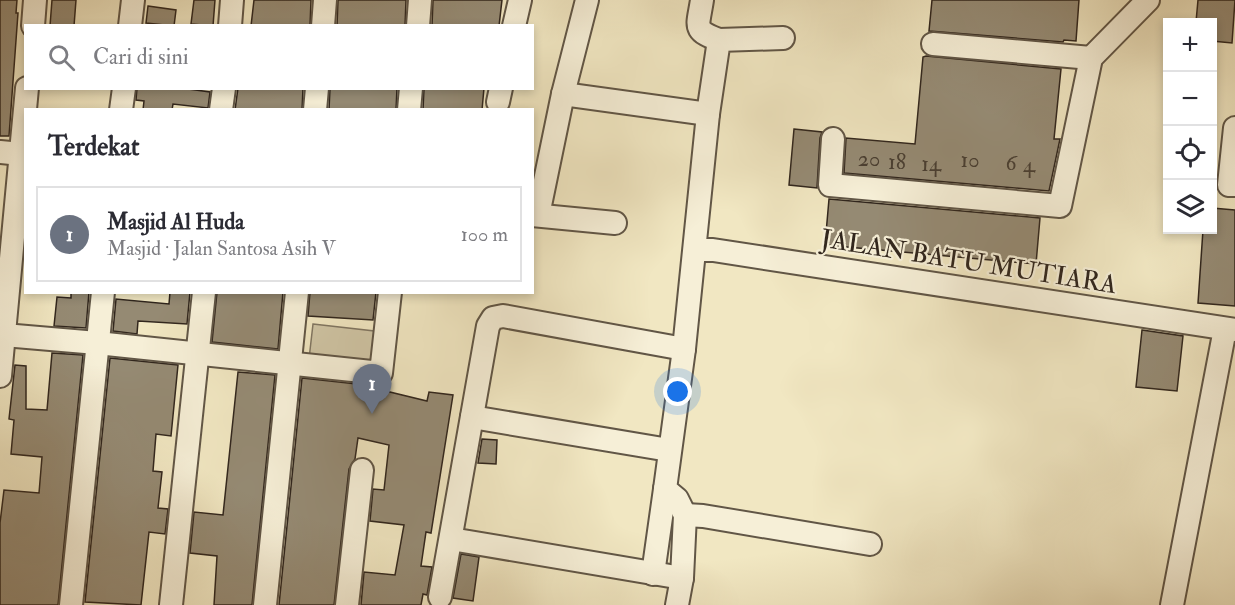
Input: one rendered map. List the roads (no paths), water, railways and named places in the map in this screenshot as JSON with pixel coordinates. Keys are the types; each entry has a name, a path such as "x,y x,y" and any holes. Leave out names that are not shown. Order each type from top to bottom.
{"street":[{"path":"33,24 35,0"},
{"path":"130,24 133,0"},
{"path":"230,24 232,0"},
{"path":"323,24 326,0"},
{"path":"418,24 420,0"},
{"path":"514,24 520,0"},
{"path":"587,0 535,215 615,223"},
{"path":"702,0 698,28 702,34 719,40 783,38"},
{"path":"1119,28 1125,0"},
{"path":"833,139 830,184 1060,206 1091,58 1148,0"},
{"path":"653,574 684,349 708,114 719,40"},
{"path":"933,44 1091,58"},
{"path":"0,376 4,335 11,153 27,90"},
{"path":"122,108 124,90"},
{"path":"222,108 224,90"},
{"path":"315,108 317,90"},
{"path":"409,108 411,90"},
{"path":"563,94 708,114"},
{"path":"1235,128 1229,185 1235,185"},
{"name":"JALAN BATU MUTIARA","path":"694,250 713,250 1230,329"},
{"path":"70,605 103,294"},
{"path":"171,605 204,294"},
{"path":"265,605 297,294"},
{"path":"4,335 381,373 390,294"},
{"path":"440,597 488,326 493,318 503,316 684,349"},
{"path":"1172,605 1230,329"},
{"path":"472,417 669,450"},
{"path":"347,605 362,470"},
{"path":"665,489 677,500 685,515 682,578 677,605"},
{"path":"685,515 870,544"},
{"path":"451,539 682,578"}],"place":[{"name":"Masjid Al Huda","path":"372,414"}]}
